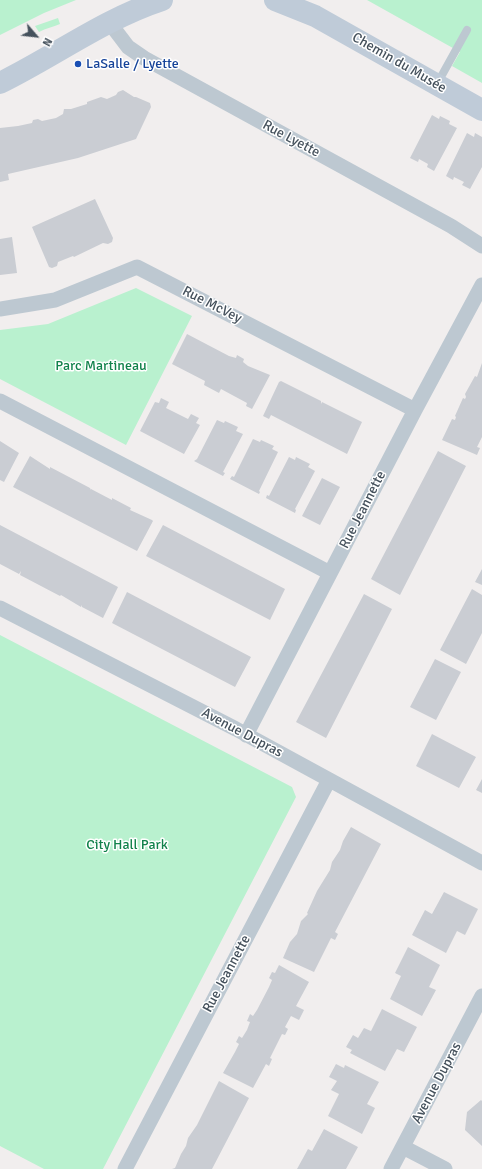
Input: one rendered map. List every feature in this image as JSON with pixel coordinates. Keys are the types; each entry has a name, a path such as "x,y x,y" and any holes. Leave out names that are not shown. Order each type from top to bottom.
{"main road":[{"path":"0,83 128,12 162,0"},
{"name":"Chemin du Musée","path":"275,0 316,16 482,110"}],"street":[{"name":"Rue Lyette","path":"109,22 128,47 144,58 467,234 482,246"},
{"name":"Rue McVey","path":"0,309 55,300 137,267 415,410"},
{"name":"Rue Jeannette","path":"246,735 415,410 482,285"},
{"path":"0,401 330,573"},
{"name":"Avenue Dupras","path":"0,608 246,735 482,864"},
{"name":"Rue Jeannette","path":"125,1169 329,780"},
{"name":"Avenue Dupras","path":"391,1169 482,996"},
{"path":"403,1147 444,1169"}],"lane":[{"path":"436,84 467,30"}],"green space":[{"path":"0,0 76,0 44,13 0,35"},
{"path":"367,0 482,0 482,83 452,66 460,52"},
{"path":"58,18 60,24 39,32 35,26"},
{"name":"Parc Martineau","path":"136,288 192,316 126,445 0,379 0,330 48,324"},
{"name":"City Hall Park","path":"0,635 292,787 296,797 103,1169 44,1169 0,1146"}],"building":[{"path":"123,90 134,97 150,103 151,107 136,139 78,158 8,174 9,180 0,182 0,128 32,123 33,120 38,119 42,121 56,118 63,114 64,109 71,109 87,104 87,102 101,97 107,99"},
{"path":"432,115 439,119 440,116 450,121 449,124 457,128 434,171 427,167 428,164 419,159 418,162 410,158"},
{"path":"467,133 474,137 475,133 482,137 482,167 470,189 462,185 464,182 454,177 453,180 446,176"},
{"path":"95,199 113,238 112,242 108,244 103,243 74,257 73,256 58,262 57,266 52,268 49,267 32,227"},
{"path":"12,237 17,273 0,275 0,239"},
{"path":"187,334 229,356 236,358 237,355 244,359 243,362 248,366 270,375 252,409 246,406 247,403 221,389 219,393 204,385 205,381 172,364"},
{"path":"482,363 482,437 477,447 480,448 477,455 442,440 452,419 455,420 455,416 463,398 465,399 465,394 475,376 477,377"},
{"path":"281,381 321,401 321,404 322,402 362,422 347,454 271,415 269,419 263,416 279,382"},
{"path":"161,398 169,402 166,408 188,419 191,414 199,418 196,423 200,425 184,454 140,431 155,402 159,403"},
{"path":"217,420 224,423 225,421 238,427 236,431 243,434 223,472 225,473 223,476 194,461 197,459"},
{"path":"253,439 260,442 261,440 274,446 272,449 278,452 259,491 259,494 230,479 232,476 234,477"},
{"path":"0,441 19,453 4,482 0,480"},
{"path":"438,451 466,466 400,595 371,579"},
{"path":"30,456 50,469 50,467 90,488 91,490 112,500 112,498 131,508 130,510 152,520 153,521 137,551 13,487"},
{"path":"289,457 295,460 296,457 310,464 308,467 315,471 295,509 295,513 266,498 267,495 269,496"},
{"path":"322,478 340,487 320,525 302,516"},
{"path":"0,525 118,587 103,618 82,607 81,605 81,607 61,595 60,596 20,575 21,571 19,574 0,564"},
{"path":"163,525 285,589 270,620 146,556"},
{"path":"482,569 482,585 475,582"},
{"path":"472,589 482,595 482,633 466,664 440,650"},
{"path":"127,592 251,657 235,687 112,623"},
{"path":"364,594 392,609 326,738 296,722"},
{"path":"435,659 461,672 436,720 410,707"},
{"path":"432,734 476,757 459,788 416,766"},
{"path":"482,779 482,793 476,790"},
{"path":"351,827 381,844 335,932 338,934 335,940 331,938 314,972 283,958 290,942 297,934 301,921 308,914 307,913 317,891 330,870 332,862 340,850"},
{"path":"444,892 478,909 465,935 457,931 446,953 412,935 425,910 432,914"},
{"path":"408,947 440,965 429,987 436,990 422,1016 390,999 401,976 395,973"},
{"path":"279,965 309,982 296,1006 304,1010 299,1020 291,1016 285,1027 288,1029 285,1035 282,1034 270,1058 272,1059 269,1066 266,1064 253,1088 223,1073 239,1044 236,1042 239,1036 242,1038 247,1030 250,1022 247,1021 250,1014 253,1016 257,1010 272,980 269,978 272,972 275,973"},
{"path":"382,1009 417,1027 404,1052 397,1049 385,1071 350,1053 352,1050 346,1047 353,1035 358,1038 364,1028 371,1031"},
{"path":"336,1064 344,1068 345,1065 379,1082 367,1104 375,1108 362,1134 328,1116 339,1094 331,1090 337,1081 329,1077"},
{"path":"219,1081 249,1098 212,1169 172,1169 175,1168 186,1146 188,1138 197,1125"},
{"path":"481,1100 482,1146 465,1130 467,1112"},
{"path":"324,1129 358,1147 346,1169 297,1169 308,1149 312,1151"}],"place":[{"name":"LaSalle / Lyette","path":"78,64"}]}
